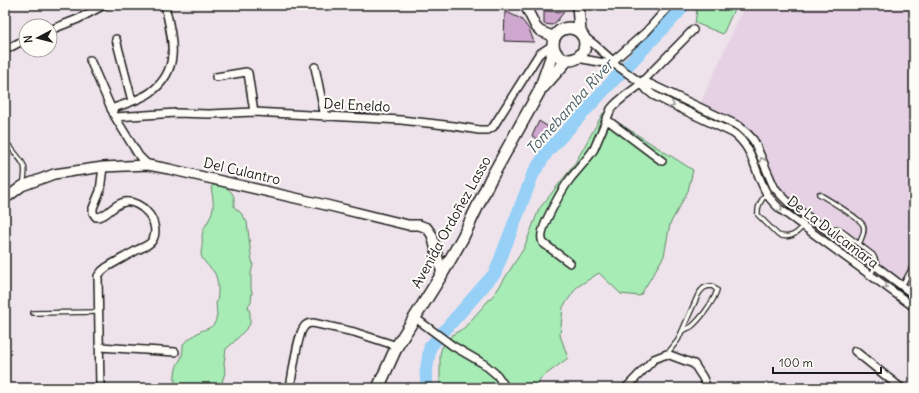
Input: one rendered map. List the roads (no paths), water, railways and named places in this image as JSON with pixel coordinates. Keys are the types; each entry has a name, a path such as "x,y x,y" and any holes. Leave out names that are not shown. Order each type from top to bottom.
{"main road":[{"path":"566,28 577,5"},
{"path":"577,5 581,34"},
{"path":"566,28 571,28 581,34 585,40 583,52 572,59 559,56 554,44 557,33 566,28"},
{"name":"Avenida Ordoñez Lasso","path":"378,388 397,346 442,274 463,237 490,180 539,92 554,44"},
{"name":"Avenida Ordoñez Lasso","path":"539,92 572,59"}],"street":[{"path":"58,27 78,19 104,5"},
{"path":"111,109 150,93 168,73 172,59 172,48 171,31 165,5"},
{"path":"524,5 536,27 554,44"},
{"path":"616,64 670,5"},
{"path":"570,264 543,243 541,237 550,214 570,179 591,155 606,119 614,105 693,30"},
{"name":"De La Dulcamara","path":"581,34 653,95 739,137 749,152 766,194 780,210 914,307"},
{"path":"116,39 132,101"},
{"path":"5,50 18,43"},
{"name":"Del Eneldo","path":"115,117 176,113 210,114 254,112 400,120 488,130 493,127 539,54 554,44"},
{"name":"De La Dulcamara","path":"572,59 616,64"},
{"path":"90,60 115,117 139,156 148,165"},
{"path":"315,67 324,116"},
{"path":"216,77 246,72 248,73 254,112"},
{"name":"De La Dulcamara","path":"639,82 650,84 739,126 754,141 774,187 781,196 914,295"},
{"path":"606,119 662,161"},
{"name":"Del Culantro","path":"5,199 22,186 54,174 103,167 148,165 408,225 419,225 427,228 432,235 442,274"},
{"path":"100,388 98,276 107,267 151,242 155,234 153,220 148,212 141,206 127,202 112,207 103,216 96,217 93,213 93,208 100,191 103,167"},
{"path":"414,317 453,346 484,364 497,375 506,388"},
{"path":"290,382 300,335 307,324 313,322 354,332 397,346"},
{"path":"100,347 174,352"},
{"path":"855,351 901,388"},
{"path":"626,388 654,359 667,354 694,364 704,378 707,388"}],"lane":[{"path":"5,141 24,166 22,186"},
{"path":"766,194 758,205 758,215 778,235 789,237 798,233 803,226"},
{"path":"819,194 863,225 864,230 859,244"},
{"path":"828,231 836,228 875,257 876,266 870,275"},
{"path":"902,286 914,264"},
{"path":"667,354 678,340 684,324 698,295 702,289 707,286 712,286 717,290 715,298 691,327 682,331"},
{"path":"33,313 99,312"}],"waterway":[{"name":"Tomebamba River","path":"427,388 426,373 430,347 495,273 533,174 547,152 684,5"}]}
